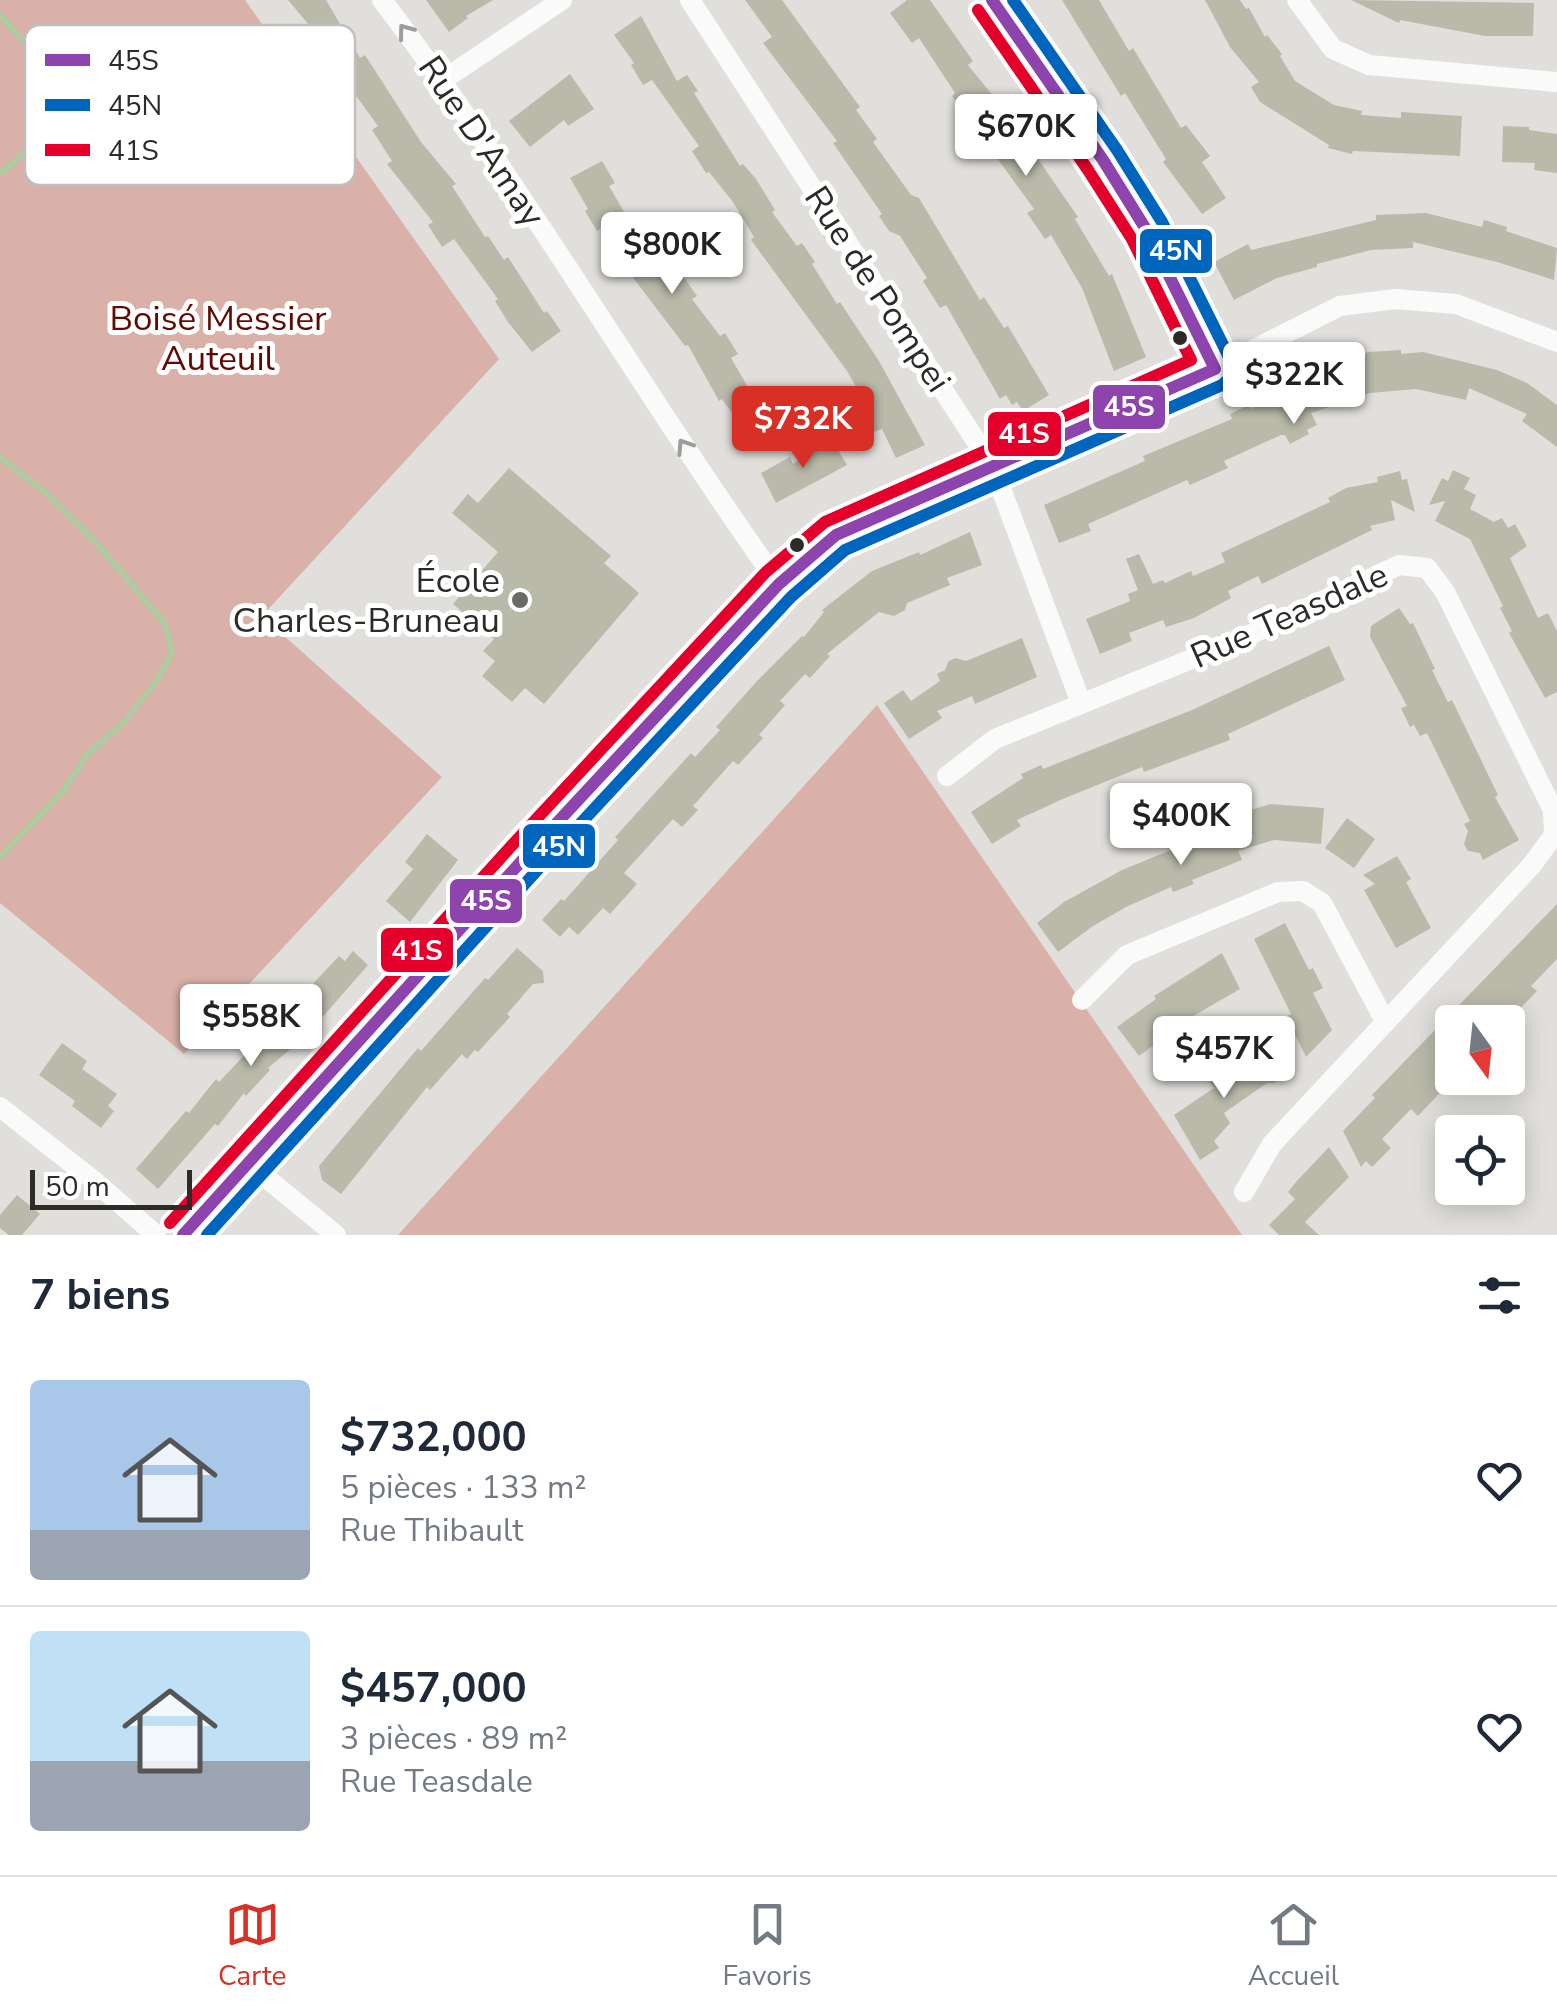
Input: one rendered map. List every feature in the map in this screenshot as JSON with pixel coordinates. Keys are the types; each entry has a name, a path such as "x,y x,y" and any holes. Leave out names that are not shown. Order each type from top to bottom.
{"street":[{"name":"Rue D'Amay","path":"382,0 442,80 719,500 779,584"},
{"path":"442,80 562,0"},
{"name":"Rue de Pompei","path":"690,0 993,467 1081,703"},
{"path":"992,0 1103,160 1147,231 1215,368"},
{"path":"1297,0 1333,49 1370,64 1557,82"},
{"path":"183,1235 779,584 836,536 1215,368 1340,306 1395,299 1456,304 1557,342"},
{"name":"Rue Teasdale","path":"947,776 995,740 1243,638 1399,565 1427,568 1444,592 1553,810 1554,835 1531,866 1272,1144 1244,1192"},
{"path":"1082,1000 1127,954 1278,892 1303,891 1322,903 1385,1021"},
{"path":"0,1108 94,1180 156,1235"},
{"path":"248,1163 336,1235"}],"green space":[{"name":"Boisé Messier Auteuil","path":"0,0 245,0 263,25 25,25 25,185 355,185 355,155 499,359 262,616 442,777 184,1054 0,903"},
{"path":"877,705 1242,1235 398,1235"}],"building":[{"path":"288,0 326,0 341,25 309,25"},
{"path":"426,0 493,0 449,32"},
{"path":"745,0 782,0 860,107 856,110 877,139 873,142 911,195 919,198 980,300 984,297 1004,328 1008,326 1049,395 1023,411 1017,402 1012,405 1006,395 1000,399 946,305 940,308 923,281 927,278 900,236 889,231 879,216 882,214 833,143 837,141 763,43 772,37"},
{"path":"907,0 930,0 973,61 968,65 994,97 990,100 1026,148 1029,146 1078,217 1075,219 1109,276 1112,274 1146,357 1114,371 1082,288 1051,235 1045,239 1027,213 1034,209 952,96 955,93 919,38 912,43 890,13"},
{"path":"1062,0 1099,0 1181,128 1186,125 1210,156 1202,162 1226,198 1202,214 1163,162 1166,159 1125,93 1121,96"},
{"path":"1205,0 1240,0 1282,54 1295,81 1334,105 1362,111 1361,115 1401,118 1401,112 1462,116 1460,156 1353,151 1352,154 1328,148 1329,145 1260,102 1251,87 1259,82 1230,47"},
{"path":"1351,0 1534,3 1533,36 1485,36 1400,20 1399,23"},
{"path":"641,16 677,81 687,75 698,91 694,93 740,166 743,164 756,179 775,210 772,212 797,246 802,243 815,262 812,264 837,304 840,302 879,361 925,445 896,458 882,429 874,432 862,410 868,407 847,371 751,240 754,237 733,202 706,173 692,151 699,146 652,80 643,85 631,65 634,63 614,35"},
{"path":"355,49 360,58 365,55 421,142 456,184 452,186 485,237 504,260 508,257 544,313 547,311 561,331 532,352 454,239 442,247 428,225 433,222 387,164 392,161 372,130 378,126 355,94"},
{"path":"570,74 594,109 568,126 564,120 530,147 509,121"},
{"path":"1503,126 1557,134 1557,173 1534,170 1535,163 1502,162"},
{"path":"602,161 615,183 609,186 630,222 640,216 697,296 692,299 720,336 725,333 738,354 731,358 753,396 761,390 777,413 747,434 722,399 719,401 688,345 628,271 631,269 603,227 597,231 585,211 588,209 570,178"},
{"path":"1426,213 1482,227 1484,220 1557,248 1554,280 1413,242 1413,248 1371,250 1317,264 1277,278 1234,300 1214,262 1248,244 1251,250 1376,220 1376,215"},
{"path":"1401,350 1401,354 1423,352 1497,370 1527,383 1557,405 1557,447 1522,421 1527,414 1469,388 1466,400 1416,389 1370,393 1311,413 1317,425 1290,444 1281,435 1224,461 1228,468 1190,485 1187,480 1088,524 1091,531 1059,543 1044,505 1145,461 1143,456 1232,419 1230,414 1249,405 1251,409 1318,373 1368,352"},
{"path":"832,440 847,465 776,503 761,473 790,457 793,464"},
{"path":"509,468 611,556 604,563 639,593 544,704 525,688 512,702 482,676 495,661 483,651 494,639 453,604 498,552 452,513 468,494 478,503"},
{"path":"1453,470 1470,478 1464,489 1476,495 1470,509 1494,522 1502,518 1508,528 1515,524 1527,546 1510,558 1538,618 1548,613 1557,631 1557,692 1545,698 1509,633 1512,631 1500,608 1503,606 1470,539 1435,521 1445,501 1429,505 1442,478 1448,481"},
{"path":"1400,471 1402,480 1407,479 1415,512 1391,500 1395,520 1370,526 1372,530 1262,584 1258,576 1228,591 1231,598 1194,618 1166,627 1163,620 1129,633 1132,641 1100,654 1086,619 1130,601 1128,594 1138,590 1126,559 1139,554 1153,584 1191,571 1193,576 1225,562 1221,553 1330,502 1328,498 1346,488 1378,482 1377,477"},
{"path":"970,532 982,565 947,578 950,585 907,603 905,610 894,616 879,612 827,654 830,656 810,678 805,674 780,701 785,705 759,735 763,738 738,765 733,761 693,806 698,810 682,827 673,819 624,873 637,884 610,914 603,908 578,935 569,927 560,937 542,920 561,899 564,901 691,753 695,757 720,730 716,727 758,680 804,637 822,610 872,571"},
{"path":"1399,608 1413,623 1435,669 1432,670 1448,702 1452,700 1498,795 1495,797 1519,840 1483,860 1480,853 1468,851 1464,844 1468,831 1464,824 1470,821 1427,733 1420,736 1414,725 1410,727 1401,708 1407,706 1370,637 1371,626"},
{"path":"1022,638 1037,677 975,704 972,696 937,711 942,718 909,739 884,703 903,690 911,701 940,681 937,674 955,658 966,661"},
{"path":"1329,646 1345,680 1228,734 1230,740 1144,772 1142,767 1065,798 1017,820 1021,826 992,844 971,812 1023,778 1021,774 1041,765 1043,769 1192,710"},
{"path":"1270,804 1324,808 1321,844 1274,840 1238,851 1242,860 1192,880 1194,884 1173,892 1171,887 1126,907 1058,952 1037,923 1064,902 1122,870 1237,823 1235,815"},
{"path":"1347,818 1375,839 1354,868 1325,848"},
{"path":"427,834 458,860 410,922 386,901 413,869 405,862"},
{"path":"1397,856 1431,928 1396,948 1364,890 1375,884 1363,875"},
{"path":"1557,904 1557,959 1531,986 1537,991 1523,1005 1459,1005"},
{"path":"1285,923 1309,970 1313,968 1323,988 1313,993 1332,1030 1306,1057 1286,1016 1291,1014 1254,939"},
{"path":"517,948 543,971 544,983 533,984 478,1052 475,1050 467,1059 462,1054 430,1090 427,1087 341,1194 322,1180 319,1166 418,1048 421,1051"},
{"path":"353,951 368,965 306,1036 268,1068 158,1189 136,1169 216,1079 219,1082 256,1043 253,1039 290,1008 339,956 345,961"},
{"path":"1222,953 1240,989 1164,1033 1166,1036 1139,1056 1117,1027 1156,999 1154,996"},
{"path":"1435,1030 1438,1095 1418,1116 1411,1109 1382,1139 1391,1148 1372,1167 1366,1161 1361,1167 1343,1131 1375,1098 1372,1095"},
{"path":"62,1043 87,1061 82,1069 117,1094 108,1106 114,1111 101,1128 72,1106 75,1101 39,1075"},
{"path":"1259,1046 1276,1071 1275,1083 1267,1083 1224,1113 1230,1123 1214,1141 1219,1148 1200,1160 1174,1115 1214,1088 1210,1082"},
{"path":"1329,1147 1349,1177 1305,1222 1319,1235 1279,1235 1269,1225 1295,1199 1288,1192"},
{"path":"17,1195 40,1214 22,1235 9,1235 0,1228 0,1215"}],"waterway":[{"path":"0,15 25,43"},
{"path":"0,174 25,152"},
{"path":"0,457 47,494 93,539 165,624 172,652 155,683 125,721 87,755 64,790 0,857"}],"transit line":[{"name":"45S","path":"183,1235 779,584 836,535 1215,369 1147,231 1103,160 992,0"},
{"name":"45N","path":"207,1235 791,597 845,550 1222,385 1230,378 1231,361 1162,222 1013,0"},
{"name":"41S","path":"170,1223 766,572 825,522 1191,360 1132,239 978,10"}],"place":[{"name":"École Charles-Bruneau","path":"520,600"}]}
